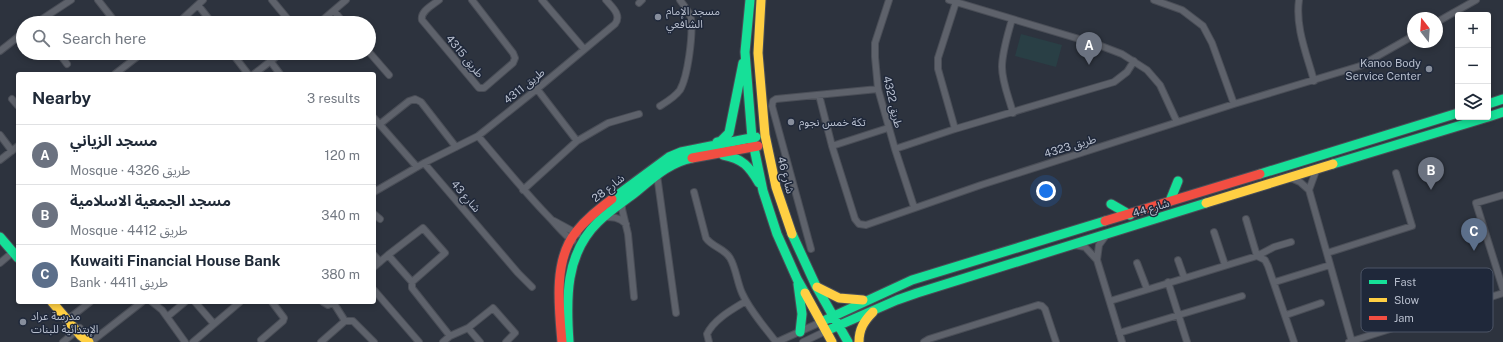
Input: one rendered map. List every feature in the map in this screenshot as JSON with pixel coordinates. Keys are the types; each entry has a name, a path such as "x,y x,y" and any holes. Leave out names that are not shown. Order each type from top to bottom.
{"main road":[{"path":"700,148 720,141 729,133 745,52 750,0"},
{"name":"شارع 46","path":"761,0 758,53 766,144 776,187 789,229 816,286 848,342"},
{"path":"745,52 753,142 763,191 777,234 797,279 832,342"},
{"path":"1495,102 1503,95"},
{"name":"شارع 44","path":"821,322 912,280 1455,114"},
{"name":"شارع 44","path":"826,331 917,292 1073,245 1317,168 1496,115"},
{"name":"شارع 28","path":"569,342 567,304 569,283 574,261 588,232 622,201 674,163 684,159 715,154 753,142 765,135"},
{"name":"شارع 28","path":"562,342 560,281 564,259 573,236 597,211 661,162 675,155 700,148 753,142 766,144"},
{"path":"715,154 735,157 742,160 749,166 763,191"},
{"path":"1170,201 1178,181"},
{"path":"1111,204 1130,214"},
{"path":"0,237 16,257"},
{"path":"797,279 802,311 800,332"},
{"path":"816,286 834,297 846,300 870,299"},
{"path":"54,304 90,342"},
{"path":"59,304 69,319"},
{"path":"859,342 858,336 861,326 875,309"}],"street":[{"path":"47,16 71,0"},
{"path":"98,0 111,16"},
{"path":"272,0 285,16"},
{"path":"328,16 346,0"},
{"name":"طريق 4315","path":"440,0 423,13 421,16 422,20 479,88 484,88 513,64 515,58 513,53 472,0"},
{"path":"542,0 584,49"},
{"name":"طريق 4311","path":"424,163 478,136 537,89 617,21 617,14 606,0"},
{"path":"660,106 674,97 684,82 690,50 691,19 687,8 680,0"},
{"name":"طريق 4322","path":"889,0 875,43 874,57 878,89 888,128 914,207"},
{"path":"949,0 1096,44 1122,54 1147,70 1160,85 1178,122"},
{"path":"1154,0 1182,10 1203,26 1212,43 1234,104"},
{"path":"1299,0 1298,15 1300,31 1314,81"},
{"path":"1443,19 1476,0"},
{"path":"186,16 201,2 208,16"},
{"path":"955,129 938,68 938,58 956,2"},
{"path":"334,11 338,16"},
{"path":"1012,19 1002,67 1003,77 1013,113"},
{"path":"0,51 16,38"},
{"name":"طريق 4323","path":"819,95 832,146 855,219 859,224 866,225 914,207 1178,122 1360,66 1407,39"},
{"path":"64,60 67,64"},
{"path":"118,72 132,60"},
{"path":"237,60 246,72"},
{"path":"257,72 273,60"},
{"path":"376,60 389,75"},
{"path":"895,150 955,129 1114,82 1127,72 1134,61"},
{"path":"271,62 278,72"},
{"path":"537,89 577,141"},
{"path":"811,249 772,106 773,101 776,99 878,89"},
{"path":"12,99 16,104"},
{"path":"380,124 409,101 415,99 421,102 456,147"},
{"path":"523,190 577,141 608,123 639,114"},
{"path":"376,120 417,167"},
{"path":"832,146 888,128"},
{"path":"0,135 16,150 0,160"},
{"path":"478,136 523,190 553,220 582,242"},
{"path":"376,191 424,163"},
{"name":"شارع 43","path":"424,163 518,273 532,287"},
{"path":"1309,190 1317,168"},
{"path":"1327,253 1412,226 1396,173"},
{"path":"657,175 676,312"},
{"path":"1289,177 1300,182 1309,190 1351,342 1382,332"},
{"path":"694,192 704,234 708,241 724,251 730,258 739,287 746,301 776,342 821,322"},
{"path":"1503,195 1476,203 1503,289"},
{"name":"شارع 28","path":"622,201 622,209 627,226 634,297"},
{"path":"376,216 380,220"},
{"path":"603,217 614,216 627,226"},
{"path":"1246,219 1257,256 1265,260 1286,315 1294,342"},
{"path":"376,265 423,228 445,253 412,282"},
{"path":"1214,232 1225,265"},
{"path":"1097,260 1099,245 1107,234"},
{"path":"1110,301 1257,256 1274,247 1291,242"},
{"path":"1073,245 1085,247 1097,260 1122,342"},
{"path":"388,255 412,282 412,288 450,336"},
{"path":"0,263 16,257"},
{"path":"376,257 380,262"},
{"path":"1178,260 1184,278"},
{"path":"1137,263 1147,289"},
{"path":"1274,282 1330,265"},
{"path":"1168,282 1187,342"},
{"path":"376,292 419,342"},
{"path":"1493,296 1503,293"},
{"path":"1120,333 1242,296"},
{"path":"709,342 707,334 714,324 746,301"},
{"path":"1286,315 1321,303"},
{"path":"69,319 88,304"},
{"path":"90,342 139,304"},
{"path":"154,304 167,317 185,342"},
{"path":"167,317 183,304"},
{"path":"197,304 214,324"},
{"path":"193,342 238,304"},
{"path":"262,340 283,321 284,318 274,304"},
{"path":"335,304 345,321"},
{"path":"924,342 944,334 1038,305 1042,306 1044,309 1056,342"},
{"path":"443,342 450,336 468,328 493,308 515,333 506,342"},
{"path":"321,342 345,321 353,321 374,342"},
{"path":"468,328 480,342"},
{"path":"63,342 78,329"},
{"path":"803,342 826,331"}],"green space":[{"path":"1021,34 1062,45 1056,67 1015,56"}],"traffic: fast":[{"path":"750,0 745,52 752,138 763,191 777,234 797,279 805,293"},
{"path":"717,142 721,141 729,133 743,63"},
{"path":"1491,103 1503,99"},
{"path":"1491,116 1503,112"},
{"path":"1260,174 1455,114"},
{"path":"1333,164 1478,120"},
{"path":"612,199 669,157 681,152 756,137"},
{"path":"723,155 741,161 745,164 759,183"},
{"path":"569,342 568,294 570,278 579,248 587,235 607,214 655,176 676,163 692,158"},
{"path":"1170,201 1178,181"},
{"path":"826,331 897,300 917,293 1206,203"},
{"path":"1111,204 1130,215"},
{"path":"821,322 912,280 1105,221"},
{"path":"792,234 816,286 848,342"},
{"path":"0,237 16,256"},
{"path":"798,284 802,314 800,332"}],"traffic: slow":[{"path":"761,0 758,53 765,135 776,187 792,234"},
{"path":"1206,203 1333,164"},
{"path":"817,287 839,298 863,300"},
{"path":"805,293 832,342"},
{"path":"54,304 81,336 89,342"},
{"path":"859,342 860,333 863,326 873,312"}],"traffic: jam":[{"path":"692,158 758,146"},
{"path":"1105,221 1260,174"},
{"path":"562,342 559,285 564,256 569,243 580,227 593,214 612,199"}],"place":[{"name":"مسجد الإمام الشافعي","path":"658,17"},
{"name":"مسجد الزياني","path":"1089,65"},
{"name":"Kanoo Body Service Center","path":"1429,69"},
{"name":"تكة خمس نجوم","path":"791,122"},
{"name":"مسجد الجمعية الاسلامية","path":"1431,190"},
{"name":"Kuwaiti Financial House Bank","path":"1474,251"},
{"name":"مدرسة عراد الإبتدائية للبنات","path":"23,322"}]}
